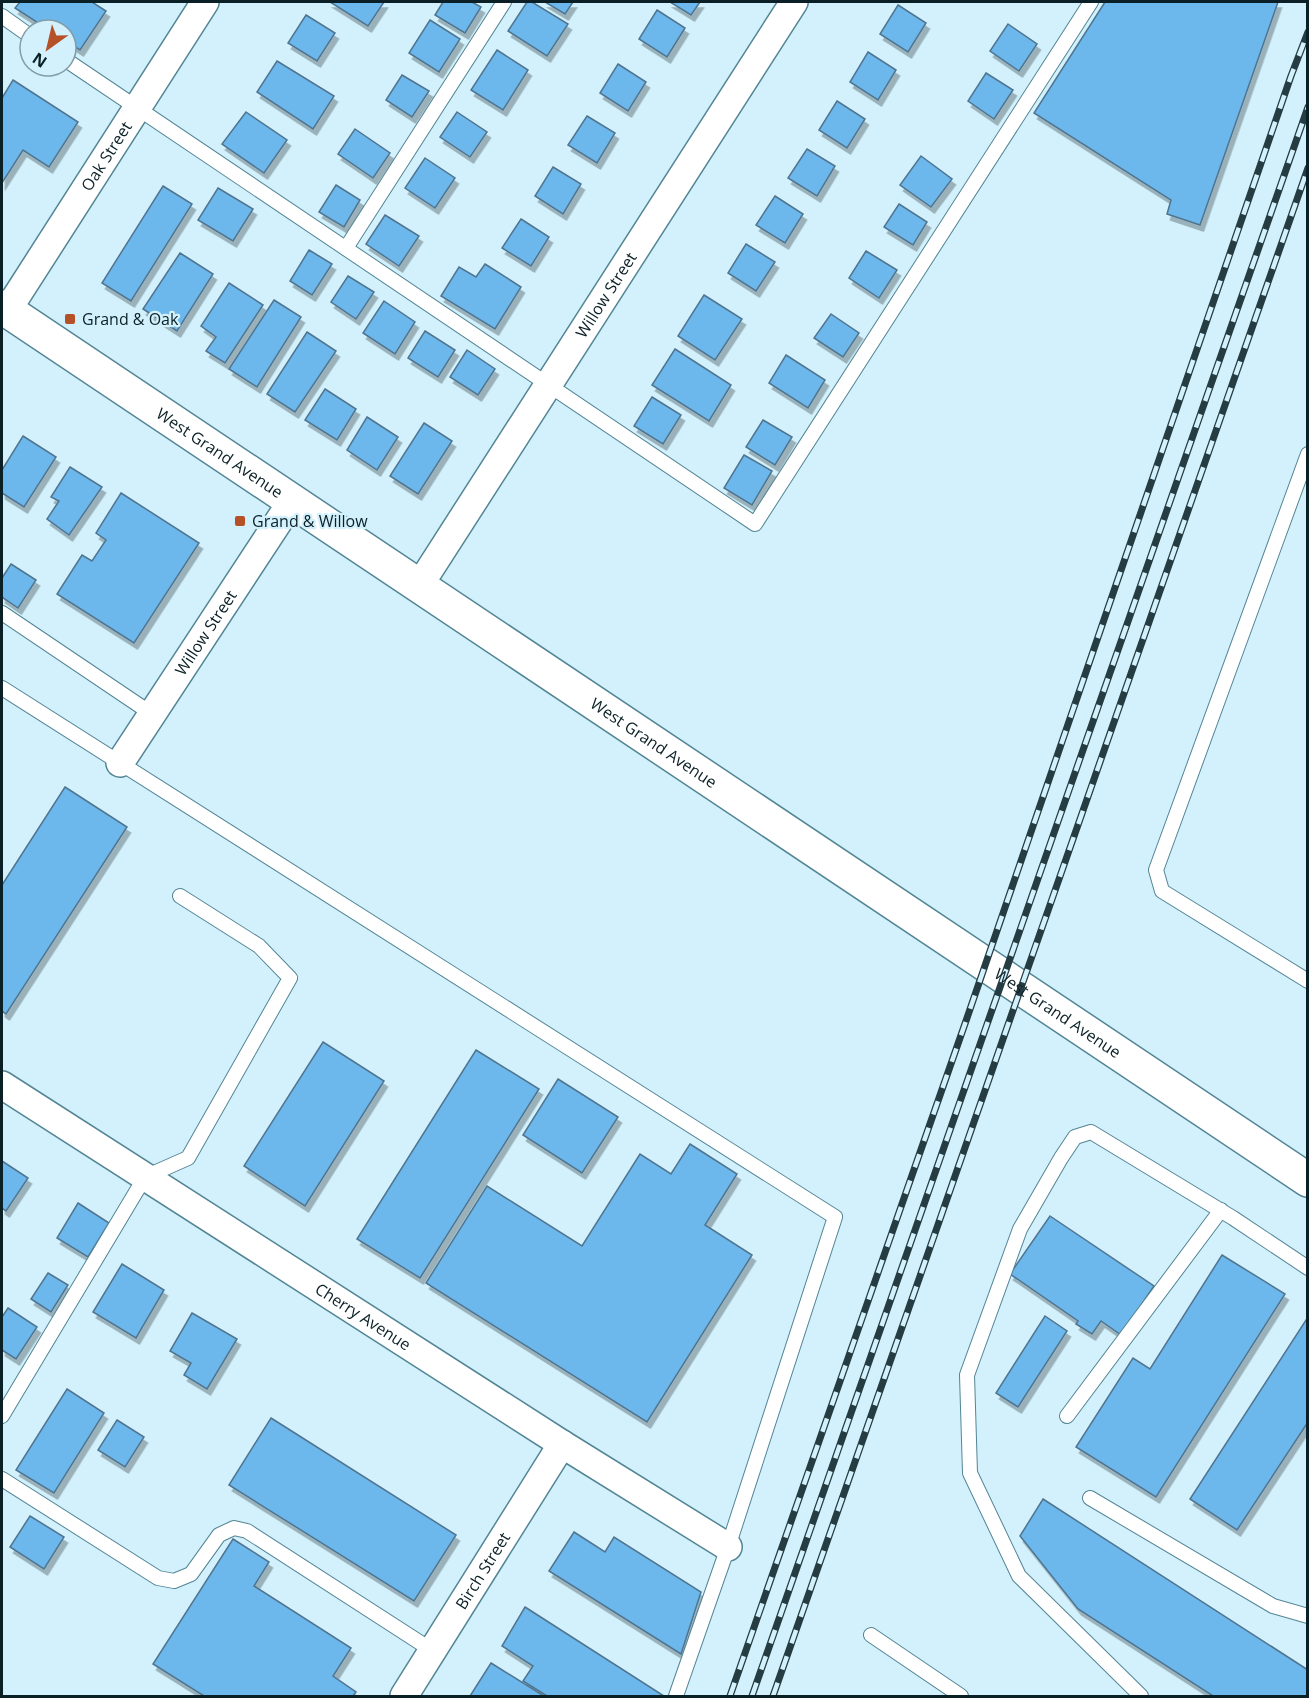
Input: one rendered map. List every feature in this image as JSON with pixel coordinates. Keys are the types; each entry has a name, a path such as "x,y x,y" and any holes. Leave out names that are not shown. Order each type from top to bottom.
{"main road":[{"name":"West Grand Avenue","path":"4,309 1308,1180"}],"street":[{"name":"Oak Street","path":"4,309 205,2"},
{"name":"Willow Street","path":"419,586 794,2"},
{"name":"Willow Street","path":"120,764 292,501"},
{"name":"Cherry Avenue","path":"2,1085 562,1444 728,1547"},
{"name":"Birch Street","path":"404,1696 562,1444"}],"lane":[{"path":"346,248 504,2"},
{"path":"78,68 755,524 1091,2"},
{"path":"2,16 18,27"},
{"path":"1308,454 1156,870 1162,891 1308,981"},
{"path":"2,613 152,714"},
{"path":"2,688 835,1217 728,1547 676,1696"},
{"path":"2,1416 146,1177 188,1158 290,978 259,946 180,896"},
{"path":"1141,1696 1019,1576 970,1473 967,1375 1020,1229 1075,1137 1091,1132 1221,1210 1308,1268"},
{"path":"1066,1416 1221,1210"},
{"path":"2,1479 158,1578 174,1581 191,1574 219,1535 234,1528 247,1531 433,1651"},
{"path":"1090,1498 1273,1606 1308,1616"},
{"path":"871,1635 961,1696"}],"building":[{"path":"20,2 92,2 106,11 80,50 78,49 78,18 30,18 15,8"},
{"path":"330,2 384,2 368,26"},
{"path":"443,2 472,2 481,7 465,33 435,15"},
{"path":"527,2 532,2 568,24 547,56 508,31"},
{"path":"545,2 573,2 565,14"},
{"path":"670,2 700,2 691,15"},
{"path":"1105,2 1278,2 1200,225 1167,214 1171,200 1034,113"},
{"path":"898,5 926,23 908,52 880,34"},
{"path":"657,10 685,28 667,57 639,39"},
{"path":"306,15 335,33 317,61 288,43"},
{"path":"430,20 460,39 439,72 409,53"},
{"path":"1008,24 1037,44 1019,71 990,51"},
{"path":"497,50 528,70 503,110 471,90"},
{"path":"868,52 896,70 878,100 850,82"},
{"path":"277,61 334,96 313,129 257,92"},
{"path":"618,64 646,82 628,111 600,93"},
{"path":"986,73 1013,90 994,119 968,101"},
{"path":"402,75 429,91 412,117 386,100"},
{"path":"13,80 78,122 49,167 23,150 2,183 2,98"},
{"path":"837,101 865,119 847,148 819,130"},
{"path":"246,112 287,140 264,173 222,144"},
{"path":"457,112 487,132 470,157 440,137"},
{"path":"587,116 615,133 597,163 568,145"},
{"path":"355,129 390,153 373,178 338,154"},
{"path":"807,149 835,166 817,196 788,178"},
{"path":"921,156 952,179 931,207 900,185"},
{"path":"425,158 455,178 435,208 405,188"},
{"path":"553,167 581,184 563,214 535,196"},
{"path":"336,185 360,200 344,227 319,212"},
{"path":"163,186 192,204 131,301 102,283"},
{"path":"218,188 253,209 233,241 198,220"},
{"path":"775,196 803,214 785,243 756,225"},
{"path":"899,204 927,222 913,245 884,227"},
{"path":"385,215 419,236 399,266 366,244"},
{"path":"521,219 549,237 531,266 502,248"},
{"path":"746,244 775,262 756,291 728,273"},
{"path":"309,250 332,264 312,295 290,281"},
{"path":"866,251 897,270 879,298 849,278"},
{"path":"180,253 213,274 177,331 143,309"},
{"path":"485,264 521,287 495,329 441,296 459,267 476,277"},
{"path":"348,276 374,292 356,319 331,302"},
{"path":"229,283 263,305 225,363 206,351 216,337 201,326"},
{"path":"704,295 742,319 715,360 678,336"},
{"path":"274,300 301,317 257,387 229,369"},
{"path":"384,301 415,322 395,354 363,333"},
{"path":"831,314 859,333 843,357 814,338"},
{"path":"425,331 455,350 438,377 408,358"},
{"path":"307,332 336,351 295,412 267,394"},
{"path":"675,349 731,385 709,421 652,385"},
{"path":"467,350 495,369 478,395 450,377"},
{"path":"786,355 825,380 808,408 769,383"},
{"path":"325,389 356,409 337,440 305,420"},
{"path":"652,397 681,415 663,444 634,426"},
{"path":"367,417 398,437 377,470 347,450"},
{"path":"763,420 792,437 775,465 746,447"},
{"path":"424,423 452,441 418,494 390,476"},
{"path":"23,436 56,457 24,507 2,493 2,470"},
{"path":"744,455 772,471 752,505 724,488"},
{"path":"70,467 102,487 69,535 47,519 59,501 51,497"},
{"path":"121,493 199,543 134,643 57,594 82,555 92,561 106,540 96,533"},
{"path":"11,564 36,580 18,608 2,597 2,578"},
{"path":"65,787 127,827 6,1014 2,1011 2,885"},
{"path":"323,1042 384,1081 305,1206 244,1166"},
{"path":"476,1050 539,1089 420,1278 357,1239"},
{"path":"558,1079 618,1117 582,1173 523,1135"},
{"path":"690,1144 737,1174 705,1225 752,1255 647,1422 426,1283 487,1186 582,1246 640,1154 671,1174"},
{"path":"2,1161 28,1178 6,1211 2,1208"},
{"path":"78,1203 109,1223 88,1257 57,1238"},
{"path":"1050,1216 1154,1286 1121,1335 1101,1321 1092,1334 1076,1324 1078,1321 1010,1274"},
{"path":"1222,1255 1285,1294 1156,1497 1076,1447 1133,1358 1150,1369"},
{"path":"122,1264 164,1290 136,1338 93,1312"},
{"path":"48,1273 68,1285 51,1312 31,1299"},
{"path":"8,1308 37,1327 16,1359 2,1350 2,1317"},
{"path":"192,1313 237,1339 207,1389 184,1375 191,1363 170,1351"},
{"path":"1045,1316 1067,1331 1018,1407 996,1393"},
{"path":"1308,1317 1308,1422 1237,1530 1190,1499"},
{"path":"67,1389 104,1413 54,1493 16,1470"},
{"path":"271,1418 456,1535 414,1601 229,1485"},
{"path":"117,1420 144,1437 125,1467 98,1450"},
{"path":"1043,1499 1308,1670 1308,1696 1213,1696 1078,1609 1020,1536"},
{"path":"30,1516 64,1537 44,1569 10,1547"},
{"path":"574,1532 605,1552 614,1537 701,1592 681,1654 549,1571"},
{"path":"233,1539 269,1562 254,1586 351,1648 333,1676 356,1692 353,1696 204,1696 153,1664"},
{"path":"525,1607 664,1696 547,1696 523,1681 533,1666 502,1646"},
{"path":"491,1663 544,1696 470,1696"}],"railway":[{"path":"730,1696 1308,32"},
{"path":"752,1696 1308,107"},
{"path":"773,1696 1308,168"}],"place":[{"name":"Grand & Oak","path":"70,319"},
{"name":"Grand & Willow","path":"240,521"}]}
